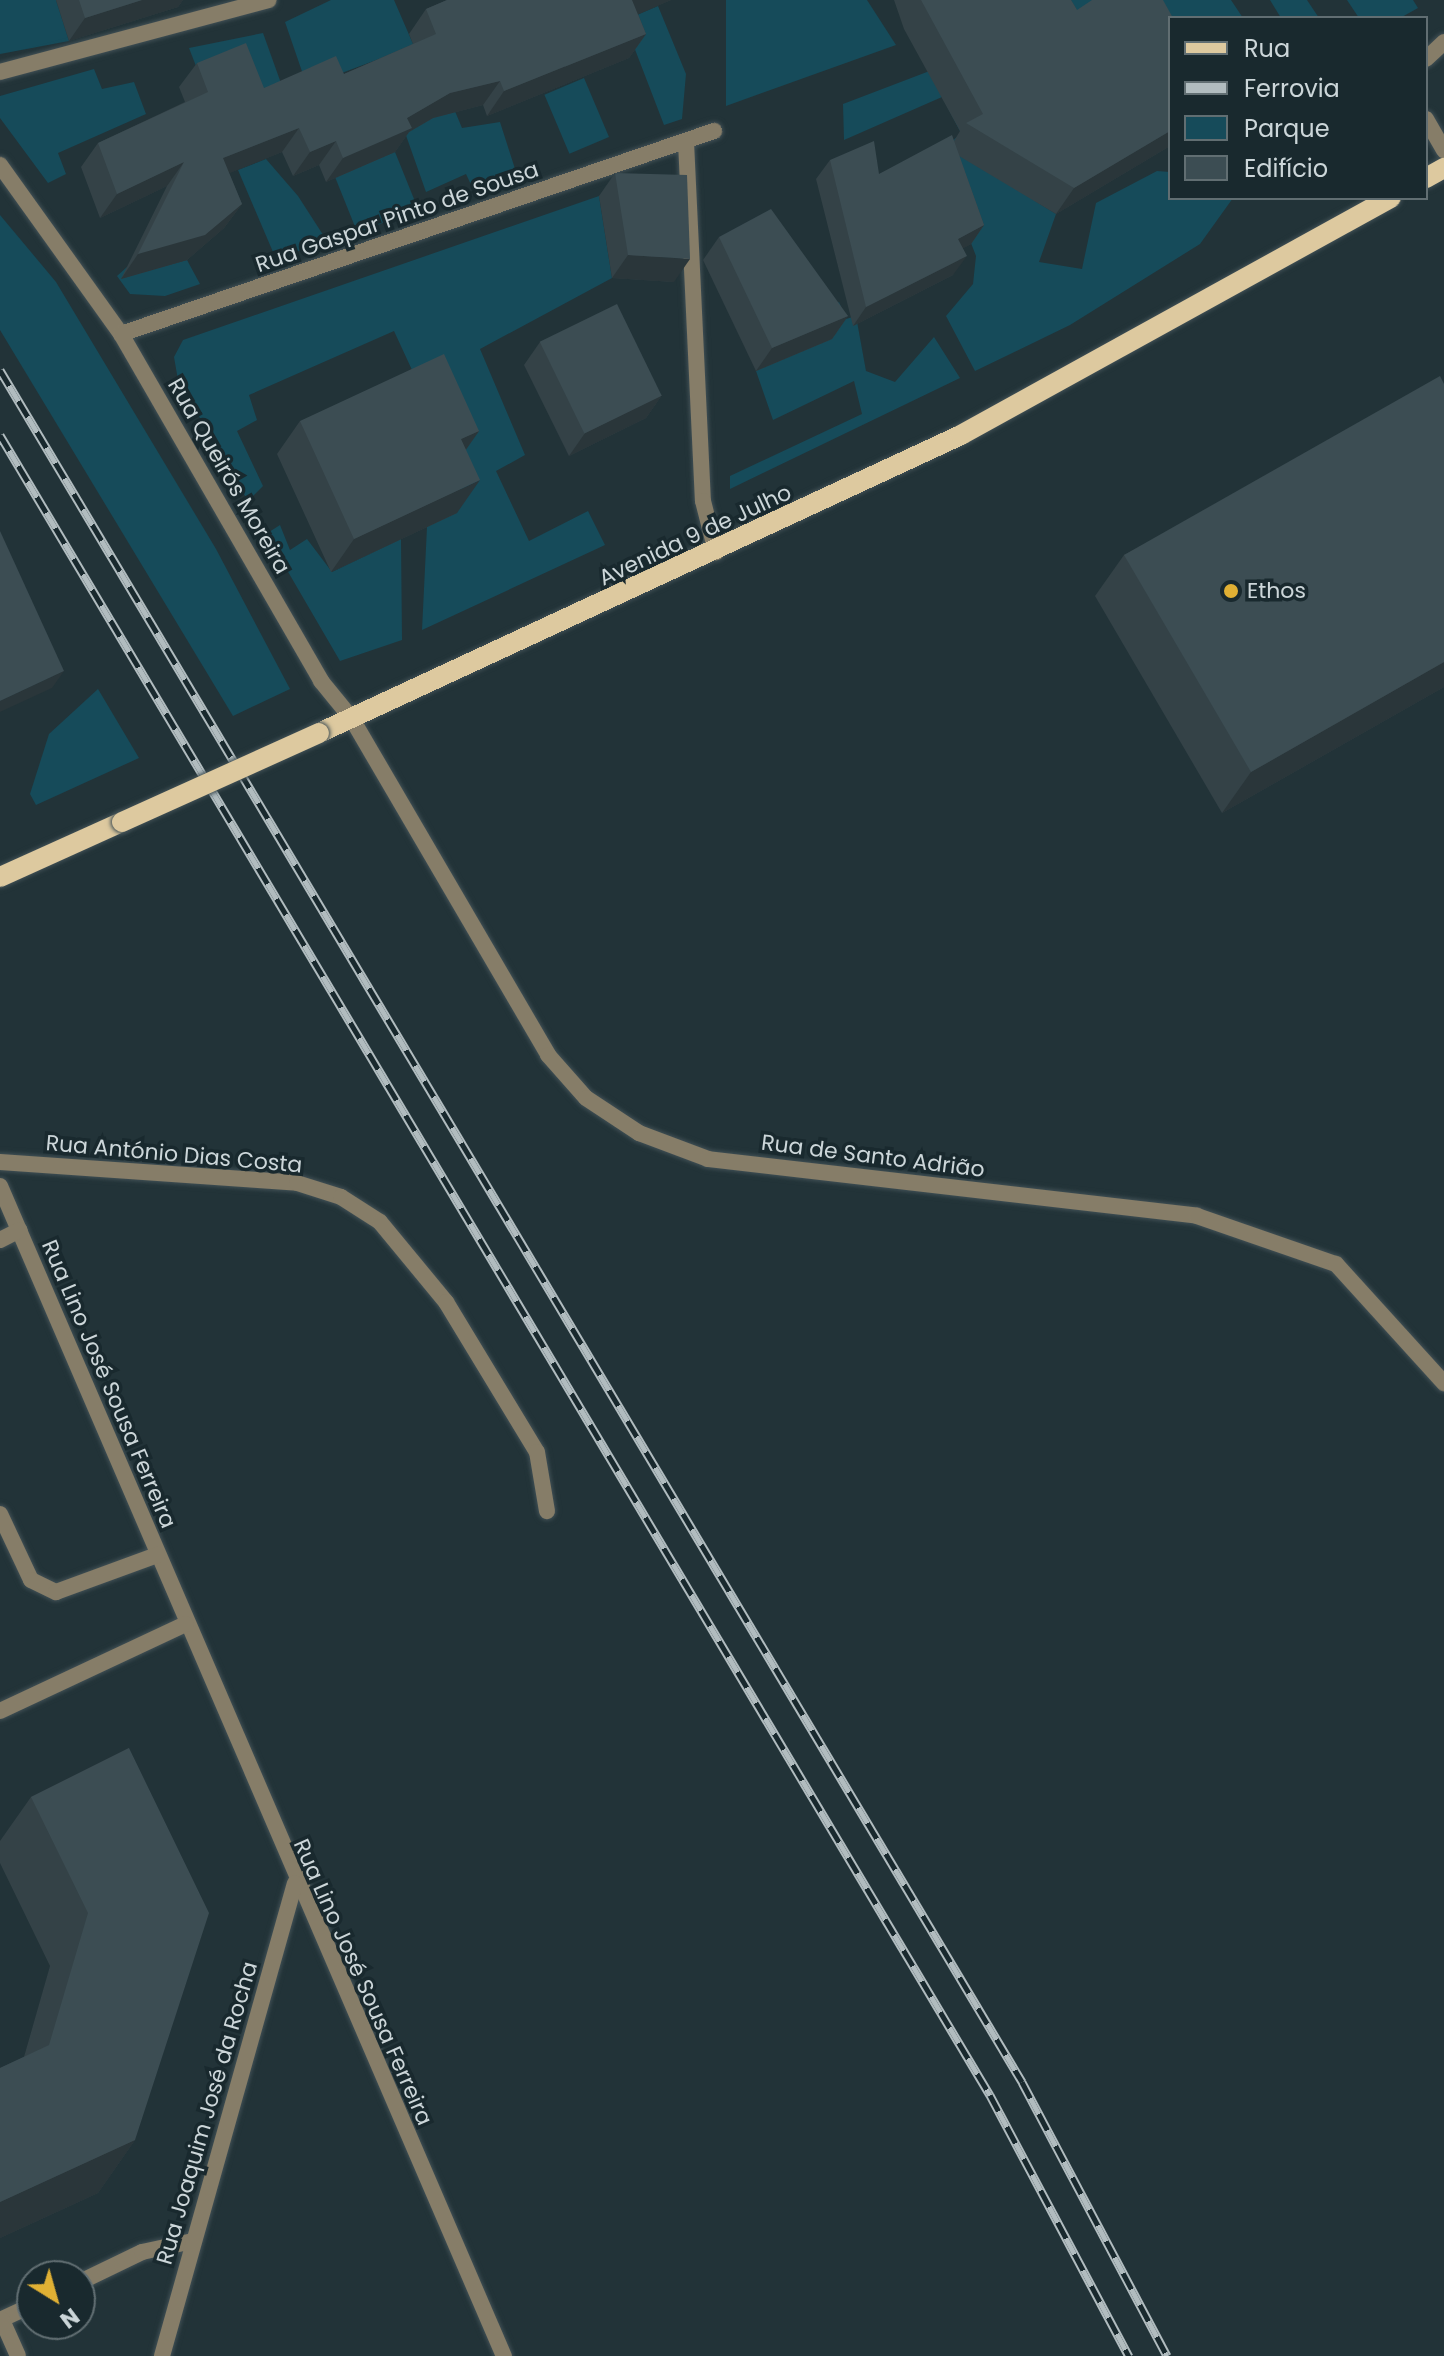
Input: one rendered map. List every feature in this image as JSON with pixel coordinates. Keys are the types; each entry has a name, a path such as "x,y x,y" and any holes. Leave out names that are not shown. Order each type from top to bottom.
{"main road":[{"name":"Avenida 9 de Julho","path":"0,877 716,552 1076,376 1387,200"}],"street":[{"path":"0,72 269,0"},
{"path":"1428,57 1444,42"},
{"path":"1428,122 1444,150"},
{"name":"Rua Gaspar Pinto de Sousa","path":"121,334 714,131"},
{"path":"686,142 703,501 716,552"},
{"name":"Rua Queirós Moreira","path":"0,165 121,334 321,681 352,719 410,814"},
{"name":"Rua de Santo Adrião","path":"410,814 548,1055 586,1098 639,1133 708,1159 1197,1216 1336,1264 1444,1383"},
{"name":"Rua António Dias Costa","path":"0,1162 297,1183 354,1206 414,1261 511,1402 537,1452 547,1511"},
{"name":"Rua Lino José Sousa Ferreira","path":"0,1186 295,1883 504,2356"},
{"name":"Rua Lino José Sousa Ferreira","path":"0,1240 20,1230"},
{"name":"Rua Lino José Sousa Ferreira","path":"0,1514 31,1580 56,1592 157,1555"},
{"path":"0,1711 186,1624"},
{"name":"Rua Joaquim José da Rocha","path":"162,2356 295,1883"},
{"path":"96,2275 153,2248 193,2241"},
{"path":"1,2320 18,2356"}],"green space":[{"path":"0,0 56,0 69,41 0,54"},
{"path":"331,0 394,0 420,60 432,56 462,128 500,122 517,175 474,191 466,174 426,192 379,59 307,86 285,22"},
{"path":"616,0 632,17 658,6 686,74 682,119 664,125"},
{"path":"726,0 867,0 896,45 726,106"},
{"path":"1063,0 1231,0 1242,16 1171,16 1161,3 1035,201 1056,214 1039,262 1082,269 1096,203 1157,171 1168,172 1168,200 1232,200 1200,244 1070,325 975,371 946,316 973,284 976,256 937,155 961,133 942,97 844,140 843,104 982,51"},
{"path":"1270,0 1307,0 1318,16 1280,16"},
{"path":"1347,0 1413,0 1418,8 1404,16 1358,16"},
{"path":"263,33 282,86 242,102 201,79 189,48"},
{"path":"94,69 102,89 134,82 146,114 58,153 66,174 48,183 0,118 0,96"},
{"path":"584,78 609,137 569,154 544,95"},
{"path":"395,152 418,209 358,233 335,176"},
{"path":"266,159 298,196 327,241 276,259 238,170"},
{"path":"599,196 612,278 480,349 525,455 496,471 529,541 588,511 605,545 422,630 427,527 455,463 394,331 249,395 257,420 237,431 263,486 248,501 178,380 174,357 183,340"},
{"path":"0,215 56,282 216,549 290,689 233,716 0,330"},
{"path":"187,260 200,284 165,296 130,294 117,276 127,267 147,271"},
{"path":"839,302 846,319 856,316 866,371 895,382 934,337 960,378 730,489 730,476 862,414 854,381 773,420 756,371"},
{"path":"280,525 290,550 307,539 332,572 401,539 402,640 340,661 266,534"},
{"path":"98,689 139,758 36,805 30,794 49,734"}],"building":[{"path":"79,0 142,0 85,18"},
{"path":"447,0 632,0 646,34 504,91 500,81 450,93 407,118 412,128 343,158 336,141 310,152 299,128 223,158 242,204 205,235 138,254 184,162 117,194 98,143 208,92 197,63 246,43 264,88 336,56 344,74 436,34 426,9"},
{"path":"921,0 1071,0 1077,10 1092,0 1163,0 1172,16 1168,16 1168,132 1074,188 966,123 983,114"},
{"path":"952,135 984,225 958,239 967,256 866,307 830,160 874,141 879,174"},
{"path":"615,173 687,175 690,259 628,255"},
{"path":"771,209 848,316 772,348 719,237"},
{"path":"617,304 662,396 584,433 540,342"},
{"path":"444,354 479,431 461,439 480,480 354,539 300,421"},
{"path":"1440,376 1444,384 1444,662 1251,772 1124,555"},
{"path":"0,531 64,671 0,701"},
{"path":"129,1748 209,1913 135,2140 0,2202 0,2068 49,2045 88,1913 31,1797"}],"railway":[{"path":"0,370 1022,2082 1167,2356"},
{"path":"0,435 990,2095 1129,2356"}],"place":[{"name":"Ethos","path":"1231,591"}]}
